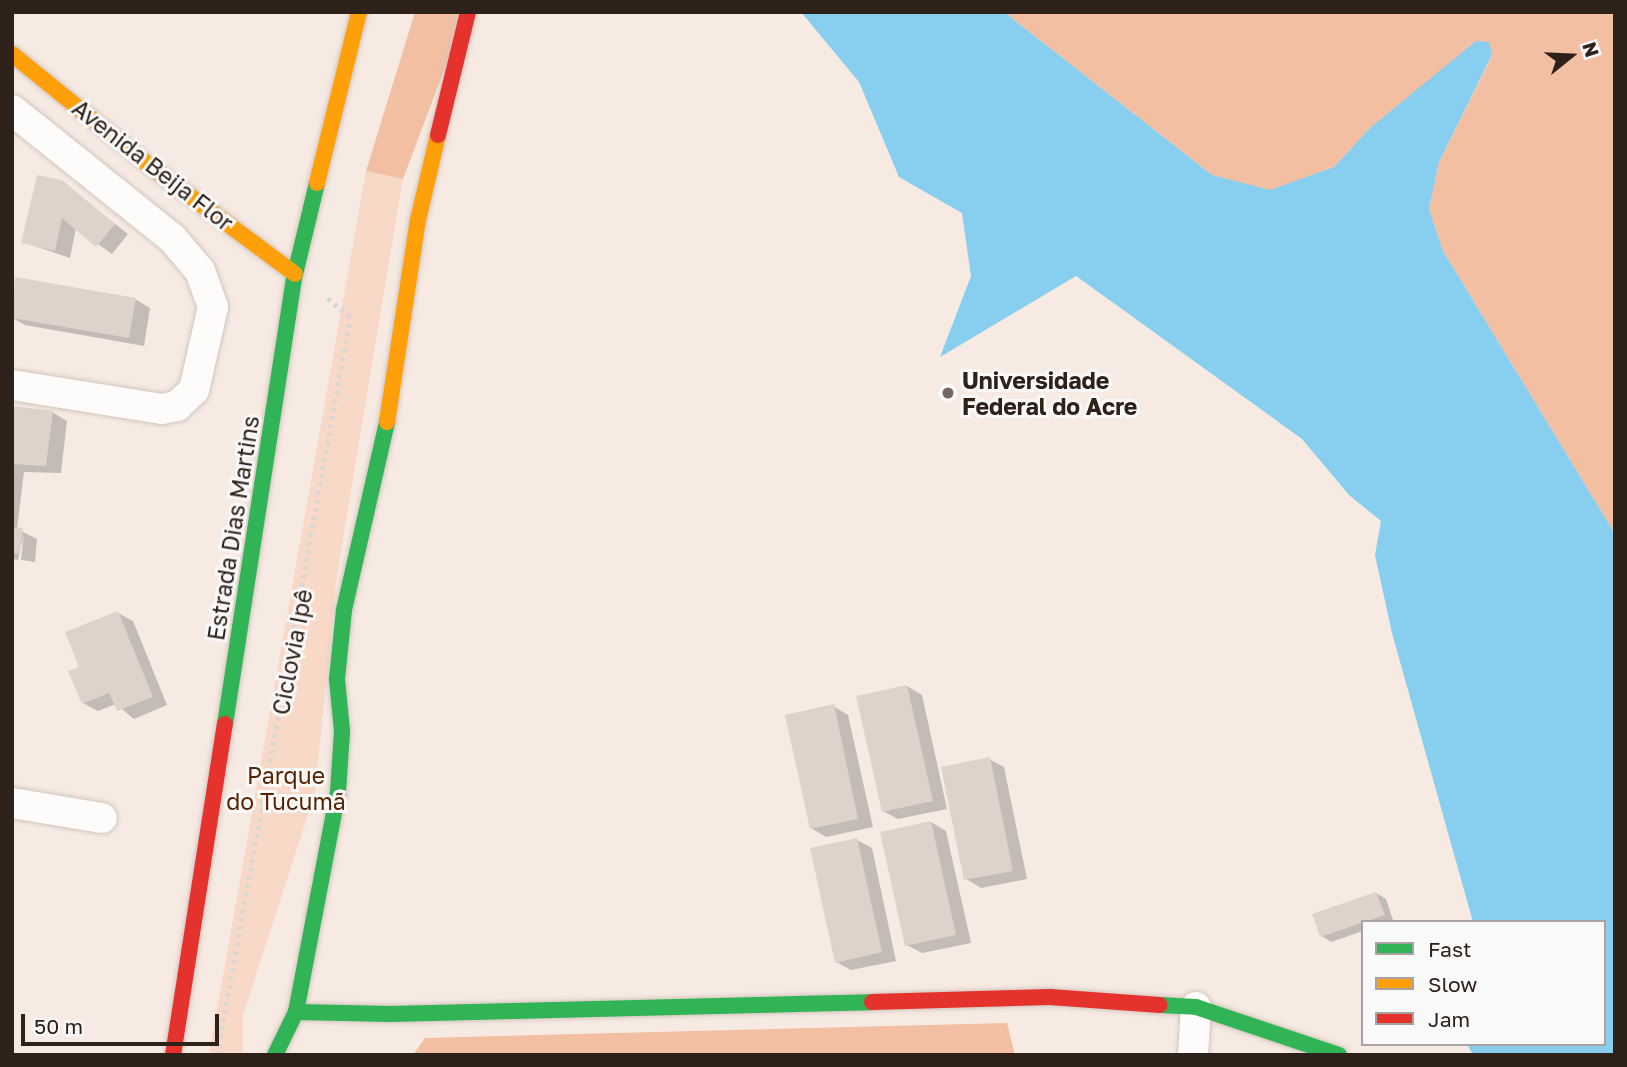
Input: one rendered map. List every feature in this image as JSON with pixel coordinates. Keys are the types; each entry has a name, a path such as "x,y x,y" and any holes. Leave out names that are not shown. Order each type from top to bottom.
{"street":[{"name":"Estrada Dias Martins","path":"173,1055 295,274 359,12"},
{"path":"275,1055 296,1012 338,792 342,732 337,679 344,610 392,401 418,220 468,12"},
{"name":"Avenida Beija Flor","path":"12,54 150,167 295,274"},
{"name":"Avenida Beija Flor","path":"12,110 173,239 208,287 213,307 208,342 194,390 177,406 162,408 12,385"},
{"path":"12,803 102,818"},
{"path":"296,1012 391,1014 1049,997 1196,1007 1339,1055"},
{"path":"1194,1055 1196,1007"}],"path":[{"name":"Ciclovia Ipê","path":"217,1055 350,317 295,274"}],"green space":[{"name":"Parque do Tucumã","path":"366,171 403,179 336,582 315,793 243,1015 243,1055 209,1055"}],"shaded area":[{"path":"415,12 466,12 403,179 366,171"},
{"path":"1004,12 1615,12 1615,534 1443,251 1429,209 1439,162 1492,56 1370,128 1334,167 1270,191 1212,175"},
{"path":"1007,1023 1015,1055 413,1055 425,1038"}],"water":[{"path":"801,12 1004,12 1212,175 1270,190 1334,167 1370,128 1476,41 1489,42 1492,55 1439,162 1429,209 1443,251 1615,534 1615,1055 1473,1055 1468,1046 1606,1046 1606,920 1472,920 1392,633 1375,555 1381,521 1349,495 1302,439 1076,276 940,357 971,276 962,213 899,177 859,82"}],"building":[{"path":"37,175 62,180 115,224 96,247 62,218 55,251 21,243"},
{"path":"15,277 136,298 129,338 12,318"},
{"path":"12,406 53,411 46,466 12,464"},
{"path":"12,527 23,528 20,554 12,553"},
{"path":"118,611 153,697 117,711 109,693 82,704 68,671 79,667 65,632"},
{"path":"907,685 933,801 882,812 856,696"},
{"path":"834,704 858,819 810,829 785,715"},
{"path":"990,757 1013,871 964,880 941,767"},
{"path":"931,821 956,935 905,946 880,832"},
{"path":"857,838 882,952 835,963 810,848"},
{"path":"1376,892 1385,915 1361,920 1361,923 1320,937 1312,914"}],"traffic: fast":[{"path":"225,724 295,274 317,183"},
{"path":"275,1055 296,1012 338,792 342,731 337,679 344,610 387,422"},
{"path":"296,1012 391,1014 872,1002"},
{"path":"1160,1005 1196,1007 1339,1055"}],"traffic: slow":[{"path":"317,183 359,12"},
{"path":"12,54 151,167 295,274"},
{"path":"387,422 418,220 438,135"}],"traffic: jam":[{"path":"438,135 468,12"},
{"path":"173,1055 225,724"},
{"path":"872,1002 1050,997 1160,1005"}],"place":[{"name":"Universidade Federal do Acre","path":"948,393"}]}
